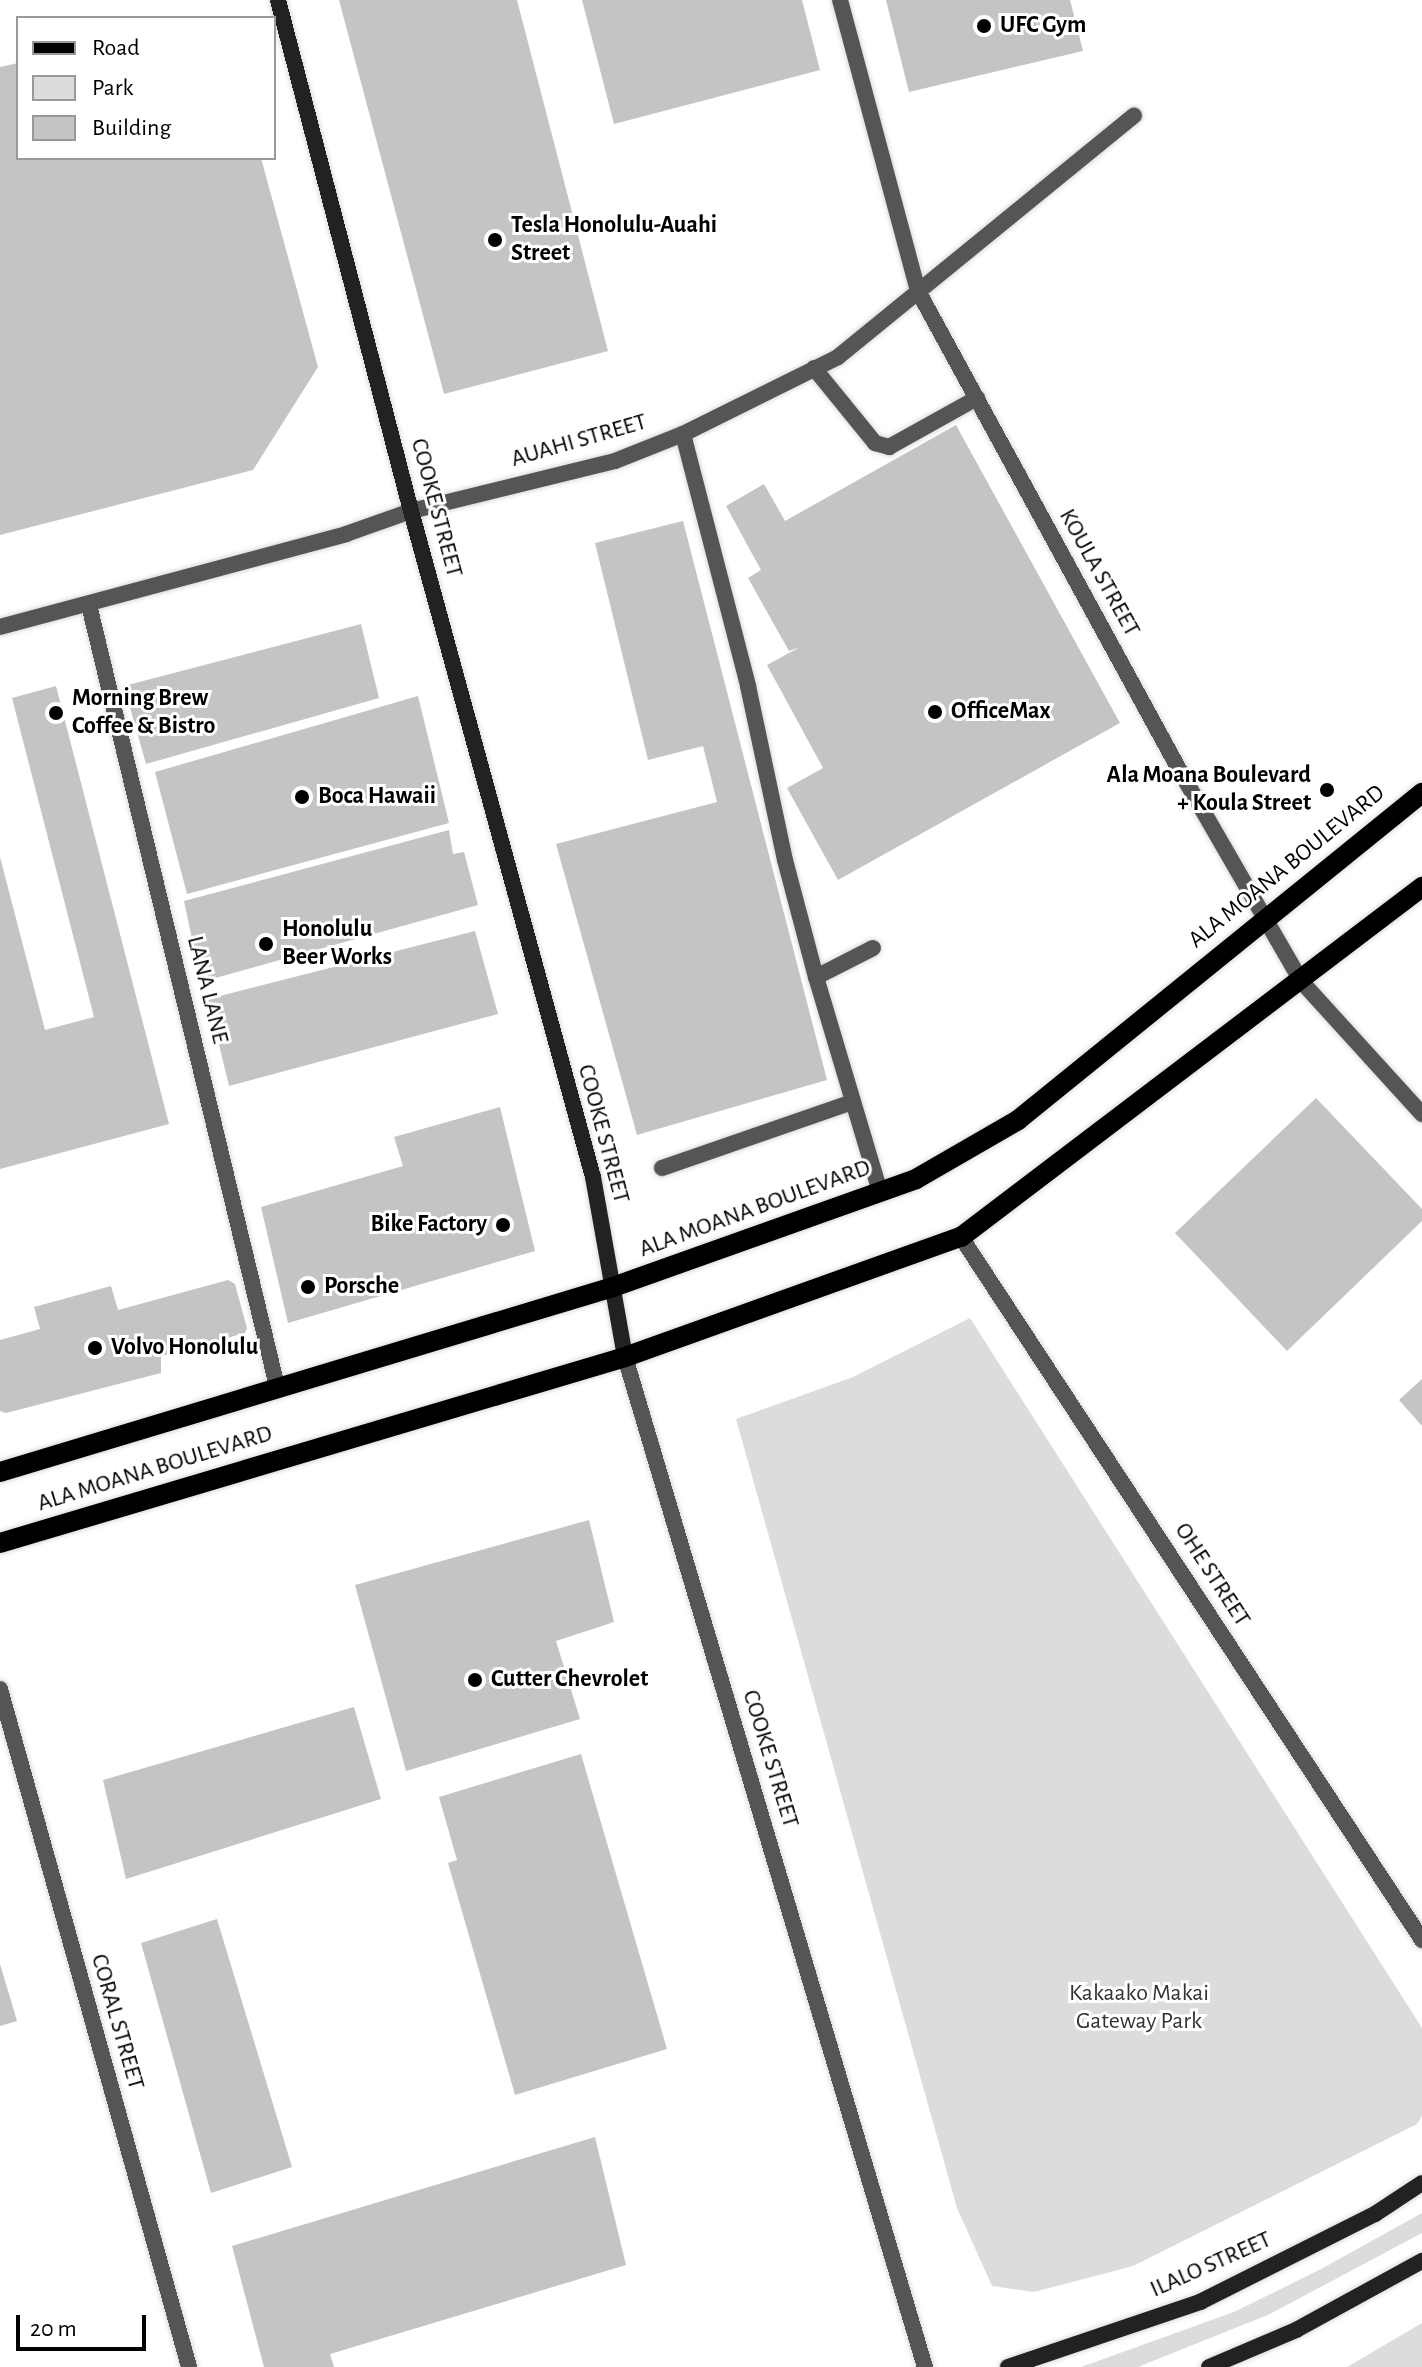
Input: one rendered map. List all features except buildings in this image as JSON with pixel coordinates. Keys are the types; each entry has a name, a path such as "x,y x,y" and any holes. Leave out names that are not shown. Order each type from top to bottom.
{"main road":[{"name":"ALA MOANA BOULEVARD","path":"0,1472 613,1287 916,1179 1018,1120 1264,917 1422,793"},
{"name":"ALA MOANA BOULEVARD","path":"0,1543 625,1357 961,1237 1422,887"}],"street":[{"name":"COOKE STREET","path":"278,0 411,511 593,1177 625,1357 925,2367"},
{"name":"KOULA STREET","path":"840,0 918,291 1301,981 1422,1114"},
{"name":"AUAHI STREET","path":"0,627 346,534 411,511 615,461 683,434 838,357 1134,116"},
{"path":"814,368 875,443 889,447 977,398"},
{"path":"683,434 748,686 785,860 880,1192"},
{"name":"LANA LANE","path":"89,605 277,1386"},
{"path":"816,977 873,948"},
{"path":"662,1168 853,1102"},
{"name":"OHE STREET","path":"961,1237 1422,1940"},
{"name":"CORAL STREET","path":"0,1689 189,2367"},
{"name":"ILALO STREET","path":"1008,2367 1200,2302 1375,2214 1422,2183"},
{"path":"1209,2367 1296,2330 1422,2261"}],"green space":[{"name":"Kakaako Makai Gateway Park","path":"970,1318 1422,2028 1422,2116 1417,2124 1133,2266 1034,2292 992,2286 957,2208 736,1419 853,1377"},
{"path":"1422,2213 1422,2233 1270,2314 1138,2367 1081,2367 1234,2312 1321,2269"},
{"path":"1422,2323 1422,2367 1347,2367"}],"place":[{"name":"UFC Gym","path":"984,26"},
{"name":"Tesla Honolulu-Auahi Street","path":"495,240"},
{"name":"OfficeMax","path":"935,712"},
{"name":"Morning Brew Coffee & Bistro","path":"56,713"},
{"name":"Ala Moana Boulevard + Koula Street","path":"1327,790"},
{"name":"Boca Hawaii","path":"302,797"},
{"name":"Honolulu Beer Works","path":"266,944"},
{"name":"Bike Factory","path":"503,1225"},
{"name":"Porsche","path":"308,1287"},
{"name":"Volvo Honolulu","path":"95,1348"},
{"name":"Cutter Chevrolet","path":"475,1680"}]}
